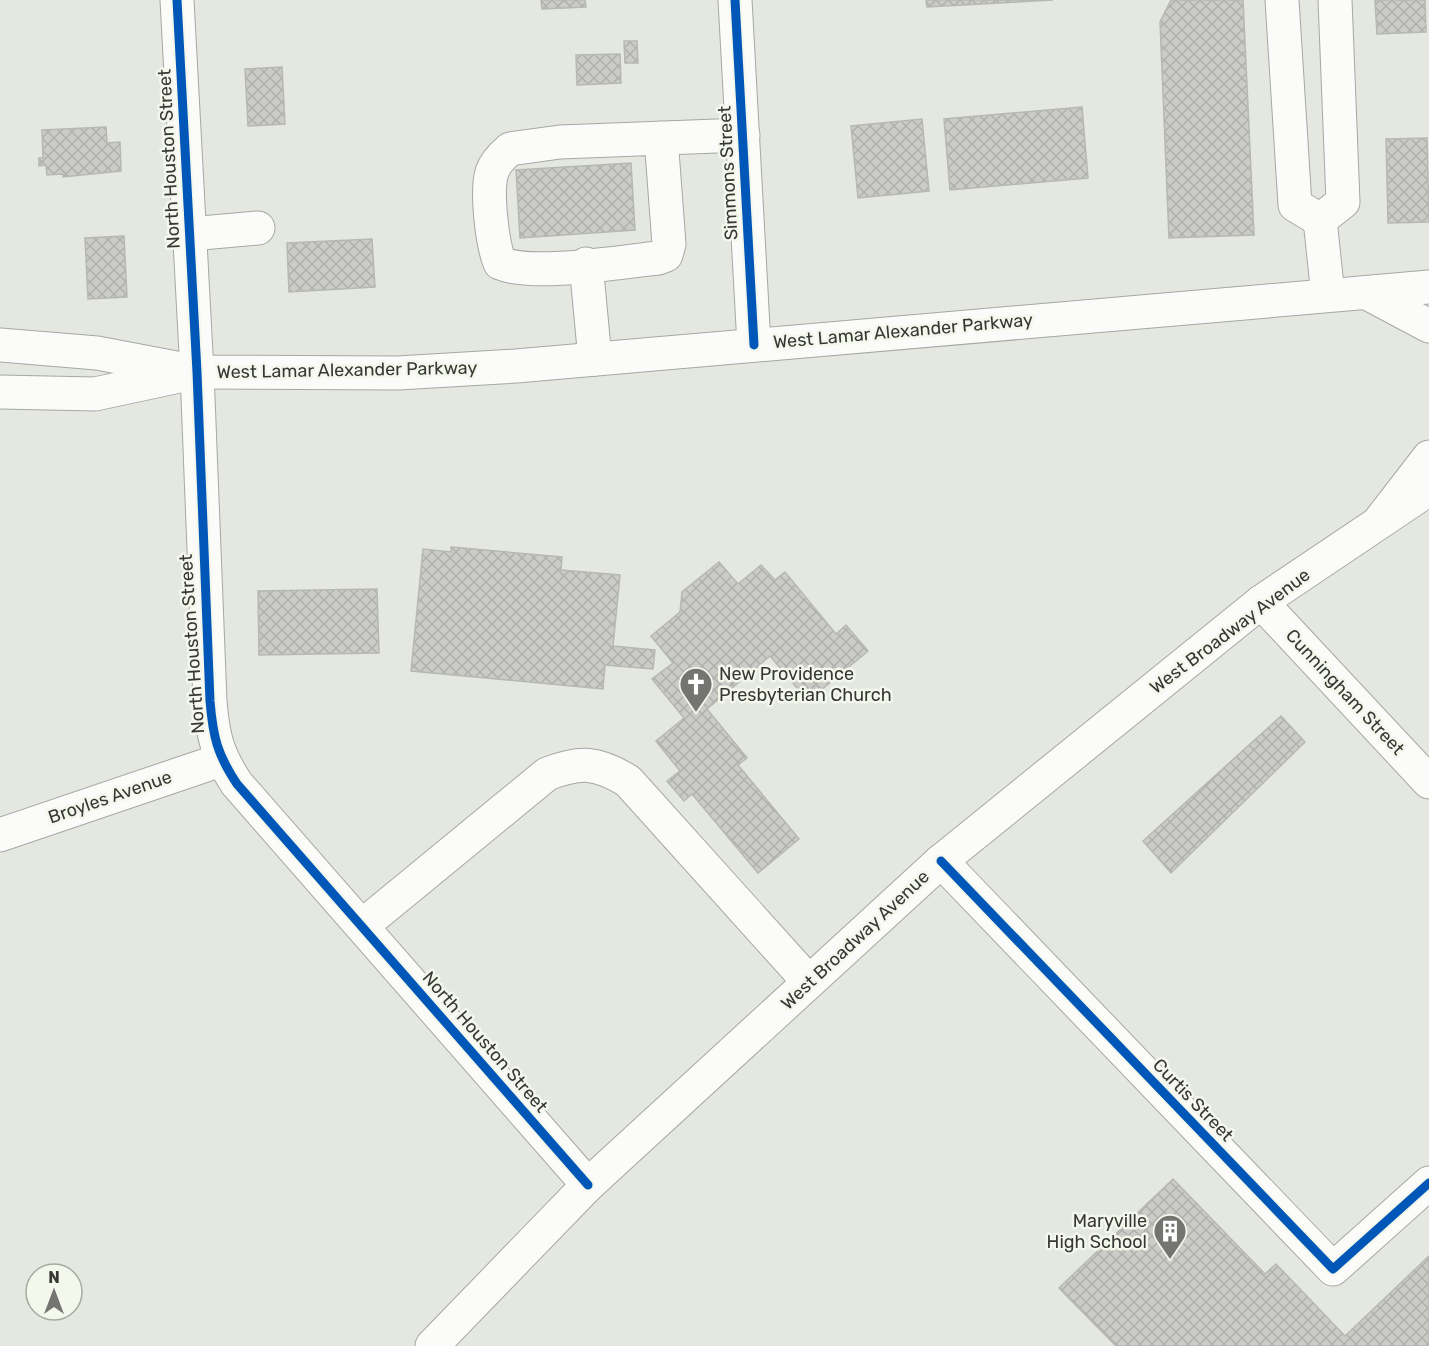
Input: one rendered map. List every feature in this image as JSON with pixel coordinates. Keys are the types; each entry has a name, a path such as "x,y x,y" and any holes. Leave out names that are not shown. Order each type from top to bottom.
{"main road":[{"name":"North Houston Street","path":"177,0 197,372 210,701 213,732 221,760 237,784 588,1185"},
{"name":"Simmons Street","path":"735,0 754,345"},
{"path":"1282,0 1295,205 1320,220"},
{"path":"1320,220 1343,202 1335,0"},
{"path":"661,138 669,244 666,255 658,258 537,268 500,263 494,237 493,170 510,149 535,144 661,138 743,135"},
{"path":"1320,220 1329,295"},
{"path":"190,234 258,228"},
{"path":"586,264 595,359"},
{"name":"West Lamar Alexander Parkway","path":"0,345 97,353 197,372 398,373 595,359 1429,287"},
{"path":"1365,292 1429,326"},
{"name":"West Lamar Alexander Parkway","path":"0,392 95,394 197,372"},
{"path":"1378,523 1429,457"},
{"name":"West Broadway Avenue","path":"432,1346 588,1185 941,861 1261,602 1429,489"},
{"name":"Cunningham Street","path":"1261,602 1429,782"},
{"name":"Broyles Avenue","path":"0,835 221,760"},
{"path":"362,926 548,774 569,766 590,765 608,769 628,781 809,982"},
{"name":"Curtis Street","path":"941,861 1333,1269 1429,1183"}],"building":[{"path":"541,0 585,0 586,7 542,9"},
{"path":"926,0 1053,0 927,7"},
{"path":"1171,0 1243,0 1254,235 1169,238 1160,22"},
{"path":"1375,0 1425,0 1426,32 1377,34"},
{"path":"624,41 637,41 638,63 625,63"},
{"path":"620,54 621,83 577,85 576,55"},
{"path":"282,67 285,124 248,126 245,69"},
{"path":"1082,107 1088,178 950,190 944,119"},
{"path":"922,119 929,191 858,198 851,126"},
{"path":"106,127 107,143 120,142 121,171 63,177 63,174 47,175 46,165 39,166 39,158 43,158 42,130"},
{"path":"1427,138 1429,222 1388,223 1386,139"},
{"path":"631,163 635,230 520,238 516,170"},
{"path":"124,236 127,297 88,299 85,238"},
{"path":"372,239 375,287 289,292 287,243"},
{"path":"451,547 562,557 561,570 620,575 613,646 655,650 653,669 605,665 603,689 411,671 423,549 451,552"},
{"name":"New Providence Presbyterian Church","path":"719,562 738,584 761,565 775,580 785,572 836,634 846,625 868,651 808,701 770,656 707,709 747,758 738,765 799,839 758,873 692,794 684,801 667,781 680,771 656,741 684,718 652,679 673,663 651,636 680,612 682,592"},
{"path":"377,589 379,653 259,655 258,591"},
{"path":"1281,716 1305,742 1171,873 1143,841"},
{"name":"Maryville High School","path":"1173,1179 1265,1274 1276,1264 1345,1336 1429,1256 1429,1346 1116,1346 1059,1288"}],"cycle path":[{"path":"177,0 197,372 210,701 217,745 237,784 588,1185"},
{"path":"735,0 754,345"},
{"path":"941,861 1333,1269 1429,1183"}],"place":[{"name":"New Providence Presbyterian Church","path":"696,713"},
{"name":"Maryville High School","path":"1170,1260"}]}
